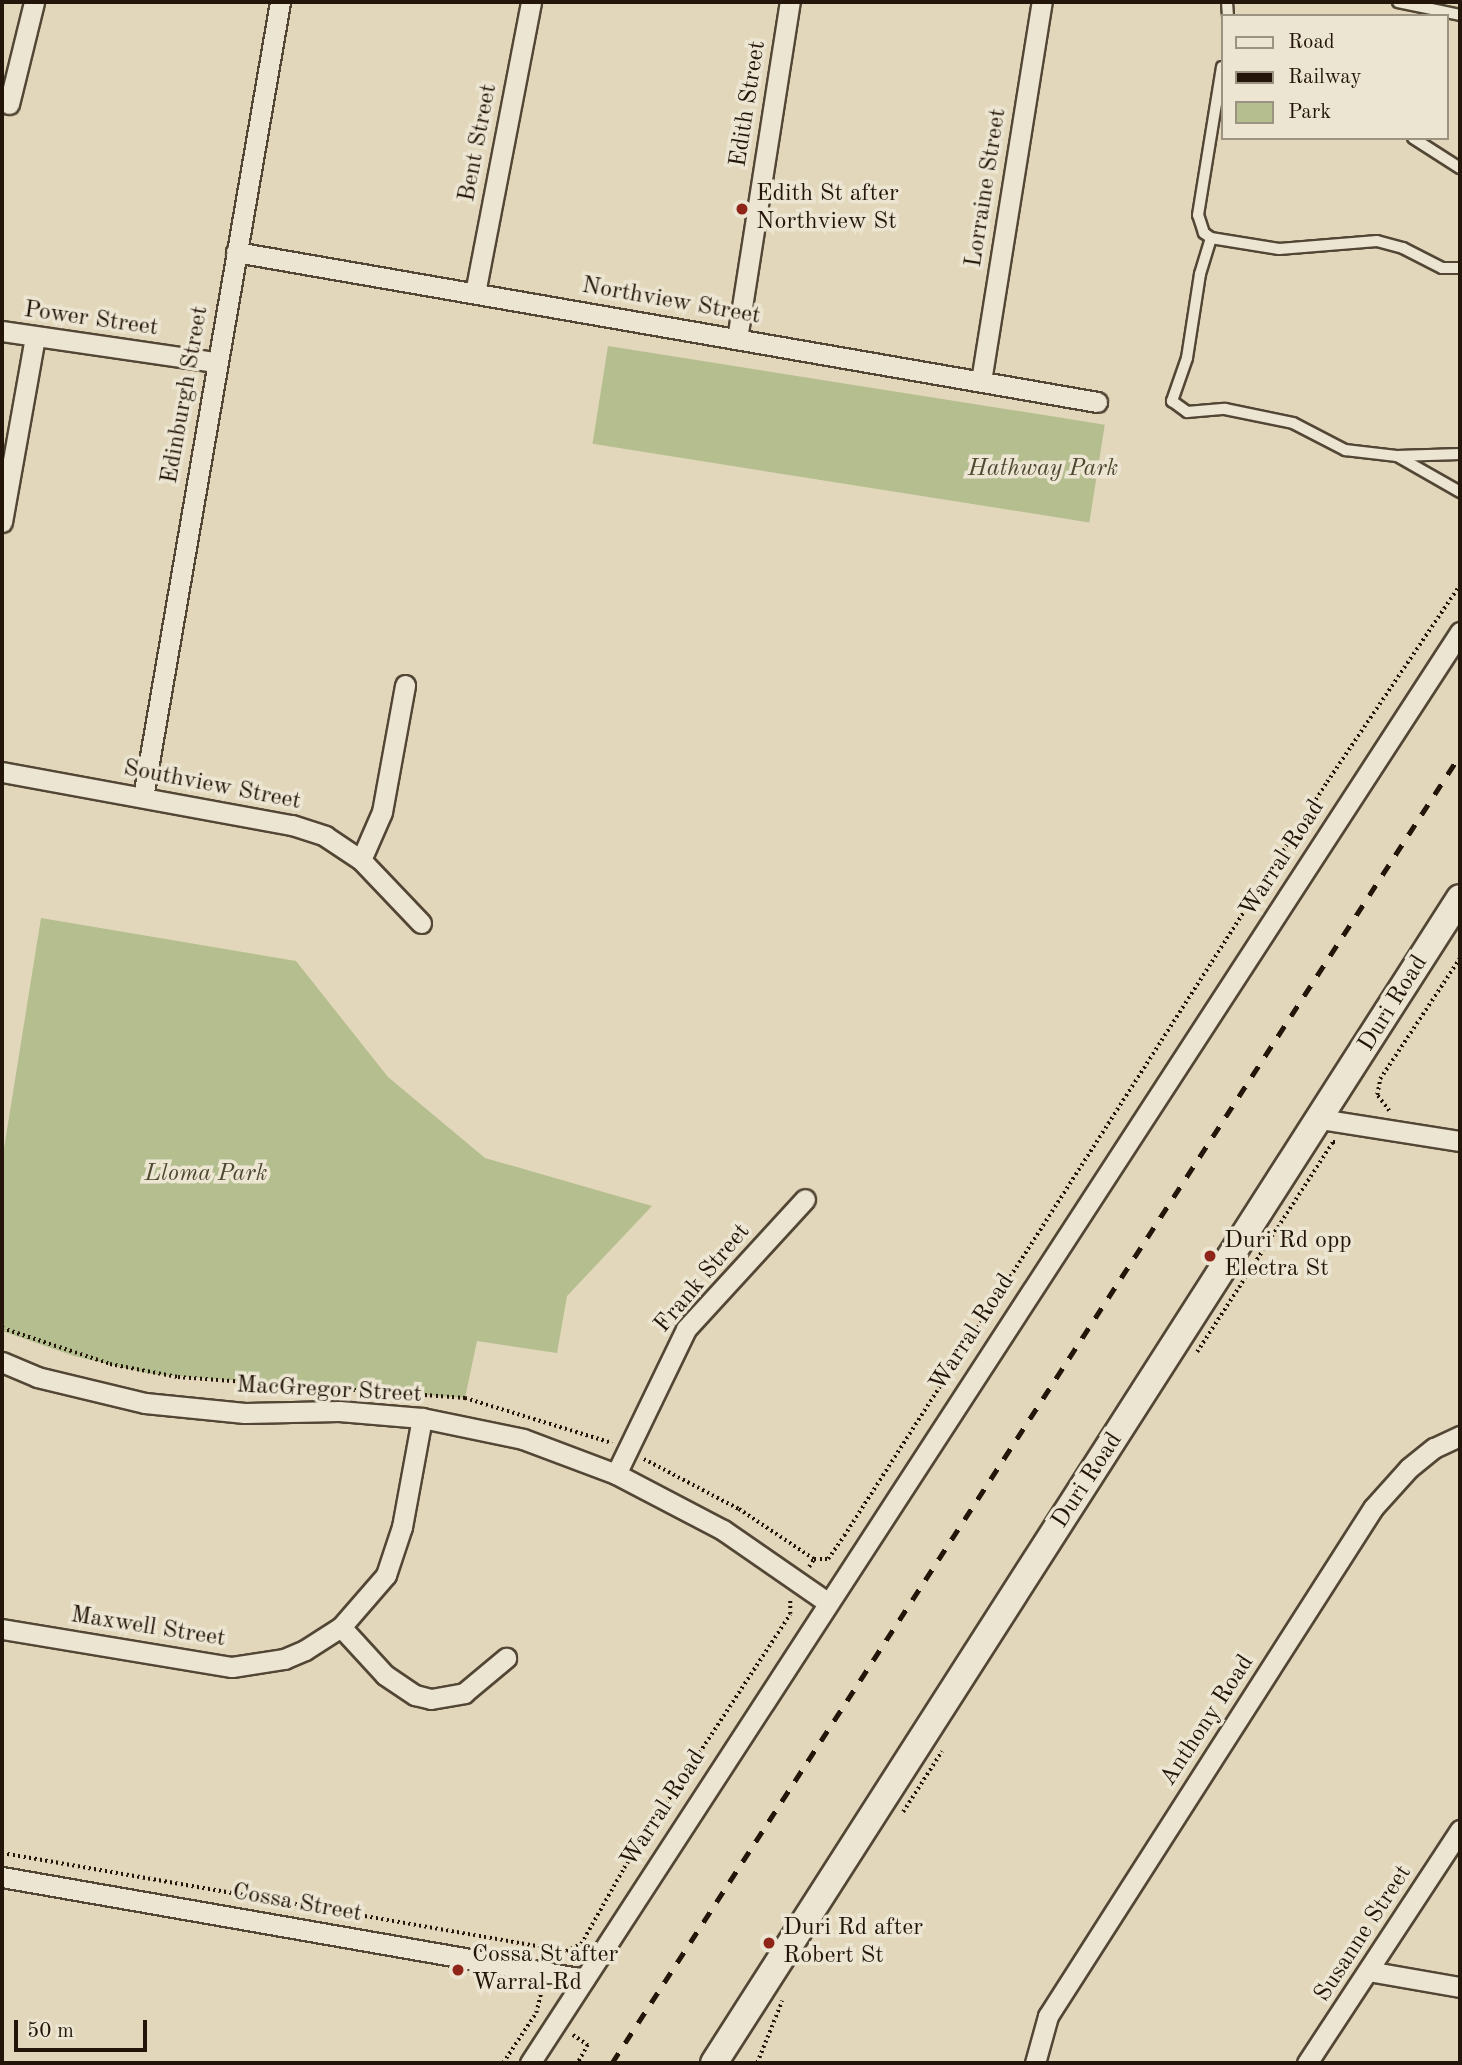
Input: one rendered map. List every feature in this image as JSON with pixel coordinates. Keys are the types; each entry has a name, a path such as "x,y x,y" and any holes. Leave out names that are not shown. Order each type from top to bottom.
{"main road":[{"name":"Duri Road","path":"714,2063 1321,1119 1460,898"}],"street":[{"path":"9,104 34,2"},
{"name":"Edinburgh Street","path":"143,797 215,362 280,2"},
{"name":"Bent Street","path":"475,293 531,2"},
{"name":"Edith Street","path":"737,339 790,2"},
{"name":"Lorraine Street","path":"981,381 1042,2"},
{"name":"Northview Street","path":"236,252 1097,402"},
{"name":"Power Street","path":"2,331 215,362"},
{"path":"2,522 35,337"},
{"name":"Warral Road","path":"530,2063 827,1602 1460,632"},
{"path":"361,860 382,812 405,685"},
{"name":"Southview Street","path":"2,772 292,825 325,836 361,860 421,923"},
{"path":"1321,1119 1460,1141"},
{"name":"Frank Street","path":"616,1474 687,1329 805,1199"},
{"name":"MacGregor Street","path":"2,1362 37,1377 145,1403 245,1413 339,1411 422,1418 523,1439 616,1474 723,1530 827,1602"},
{"name":"Maxwell Street","path":"2,1629 232,1667 285,1659 341,1628 378,1589 396,1553 422,1418"},
{"name":"Anthony Road","path":"1035,2063 1048,2016 1373,1508 1409,1468 1434,1448 1460,1436"},
{"path":"341,1628 385,1675 415,1695 430,1699 464,1693 506,1658"},
{"name":"Susanne Street","path":"1307,2063 1460,1830"},
{"name":"Cossa Street","path":"2,1877 584,1979"},
{"path":"1368,1971 1460,1987"}],"lane":[{"path":"1398,2 1460,15"},
{"path":"1220,79 1198,215 1204,233 1211,238 1279,249 1377,241 1403,248 1442,268 1460,268"},
{"path":"1416,140 1460,168"},
{"path":"1211,238 1200,274 1187,358 1172,401 1177,408 1187,412 1225,409 1293,423 1345,450 1397,456 1460,454"},
{"path":"1397,456 1460,492"}],"path":[{"path":"809,1567 814,1559 828,1559 844,1536 1327,782 1460,585"},
{"path":"1386,1130 1390,1108 1380,1100 1376,1087 1460,958"},
{"path":"1191,1362 1333,1142 1342,1141"},
{"path":"2,1853 566,1951 581,1944 624,1868 790,1614 786,1604 790,1599"},
{"path":"902,1814 946,1745"},
{"path":"503,2063 536,2012 543,1985"},
{"path":"757,2063 786,1992"},
{"path":"573,2035 588,2045 578,2063"}],"green space":[{"name":"Hathway Park","path":"608,346 1105,425 1089,522 593,444"},
{"name":"Lloma Park","path":"41,918 296,961 388,1077 485,1158 652,1206 567,1296 557,1353 477,1341 465,1398 151,1374 74,1356 2,1331 2,1161"}],"railway":[{"path":"612,2063 1460,755"}],"place":[{"name":"Edith St after Northview St","path":"742,209"},
{"name":"Duri Rd opp Electra St","path":"1210,1256"},
{"name":"Duri Rd after Robert St","path":"769,1943"},
{"name":"Cossa St after Warral Rd","path":"458,1970"}]}
